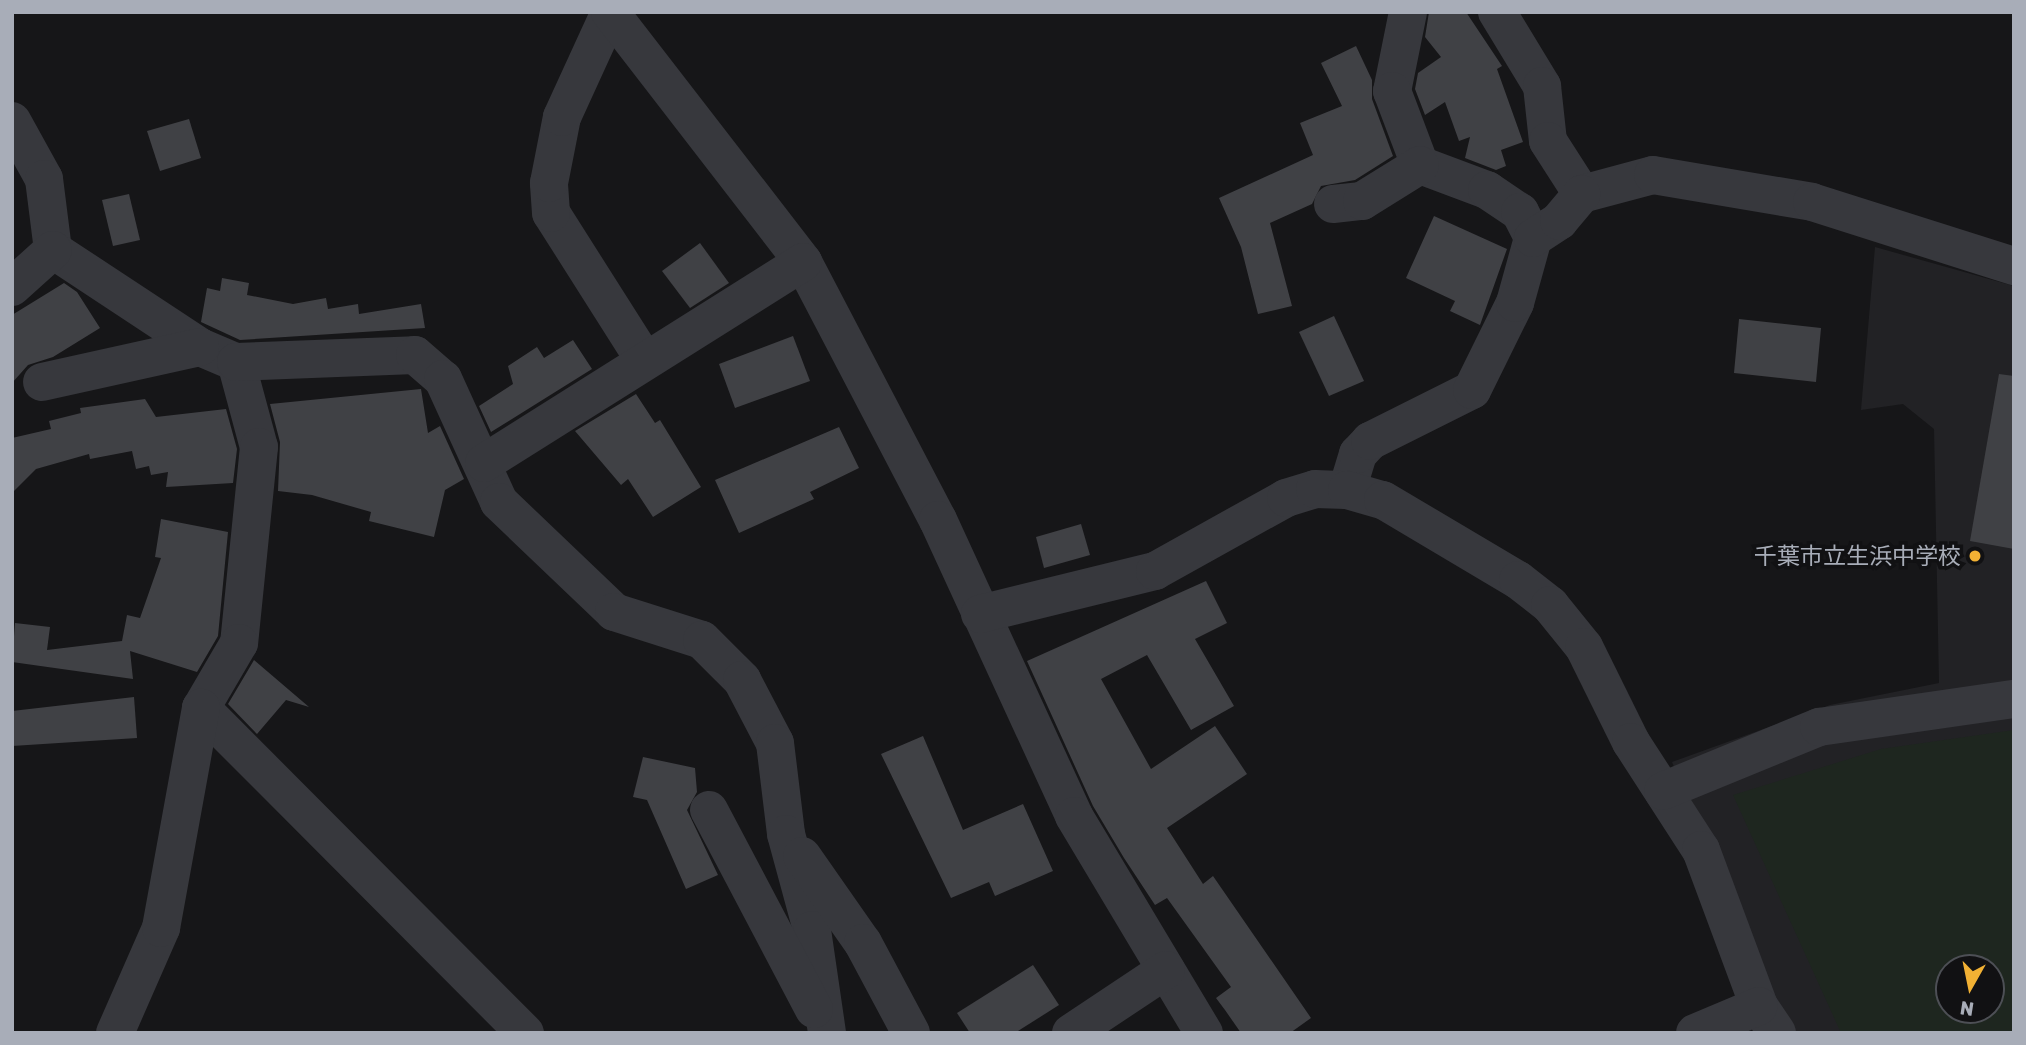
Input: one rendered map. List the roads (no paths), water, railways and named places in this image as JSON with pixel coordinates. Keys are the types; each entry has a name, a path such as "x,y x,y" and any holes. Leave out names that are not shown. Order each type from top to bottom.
{"street":[{"path":"645,361 551,213 549,183 562,117 610,12 803,262 938,520 1074,816 1203,1033"},
{"path":"1347,490 1358,454 1370,441 1472,390 1515,303 1532,238 1520,212 1487,190 1420,165 1392,91 1408,12"},
{"path":"1497,12 1542,86 1548,141 1581,194"},
{"path":"12,121 44,179 52,250"},
{"path":"1334,204 1362,201 1420,165"},
{"path":"1532,238 1559,221 1581,194 1653,175 1812,202 2014,266"},
{"path":"12,287 52,250"},
{"path":"52,250 200,347 236,362 415,355 443,379 484,463 499,502 614,612 702,639 742,680 775,743 786,834 812,930 827,1033"},
{"path":"484,463 803,262"},
{"path":"41,382 200,347"},
{"path":"115,1033 161,928 201,708 239,643 259,447 236,362"},
{"path":"980,614 1155,571 1286,498 1315,489 1347,490 1383,500 1518,580 1550,605 1584,648 1631,742 1701,850 1768,1019 1695,1033"},
{"path":"1663,791 1819,727 2014,699"},
{"path":"201,708 525,1033"},
{"path":"709,810 827,1033"},
{"path":"786,834 863,943 911,1033"},
{"path":"1071,1033 1166,970"}],"place":[{"name":"千葉市立生浜中学校","path":"1975,556"}]}
